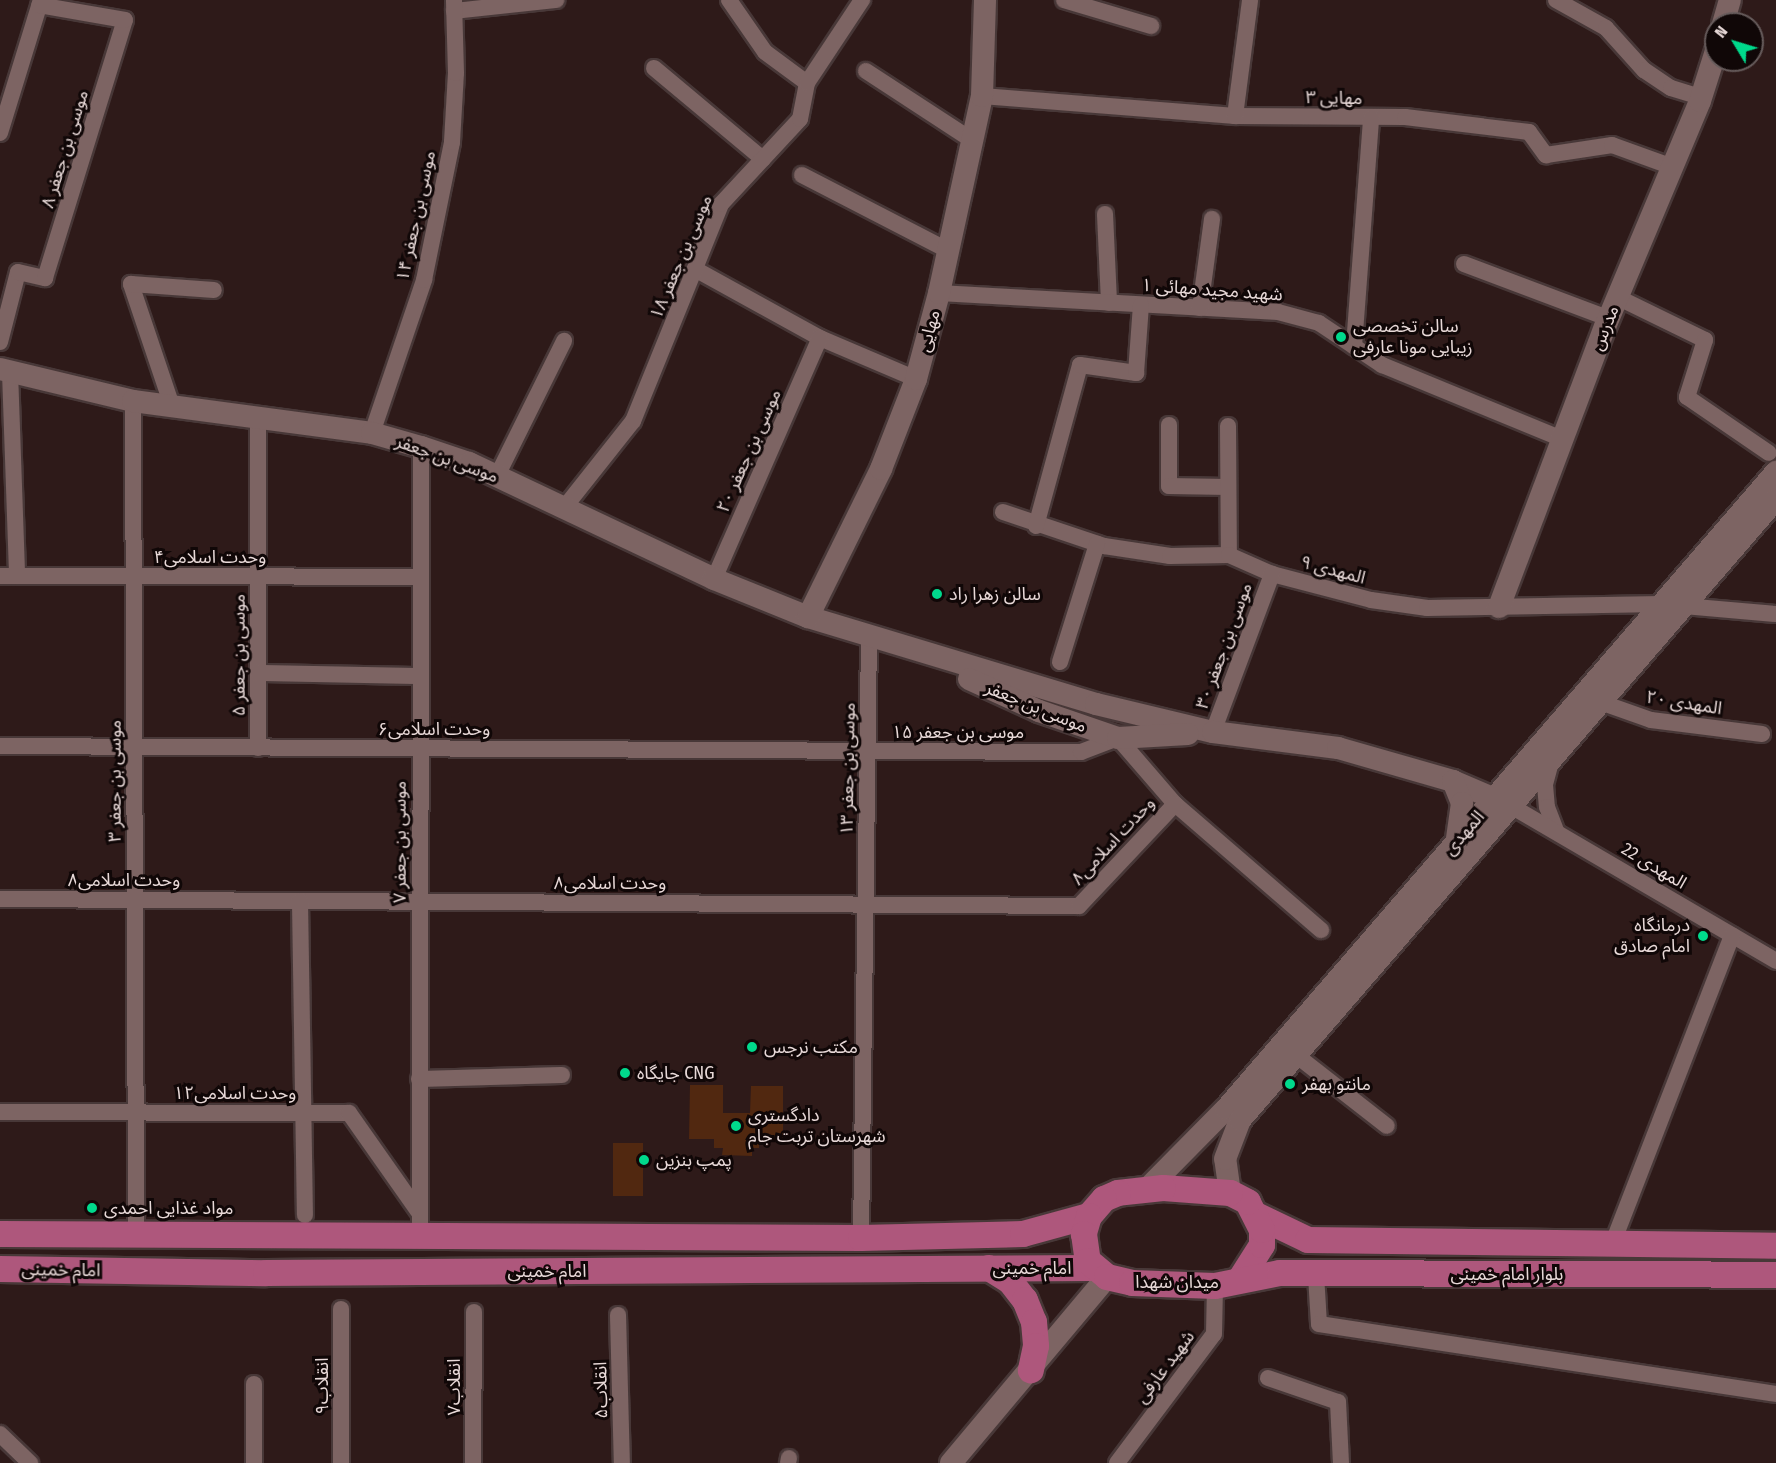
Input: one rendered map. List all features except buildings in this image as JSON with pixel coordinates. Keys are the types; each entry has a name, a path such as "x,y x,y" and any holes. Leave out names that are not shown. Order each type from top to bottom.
{"main road":[{"path":"1100,1272 1088,1261 1084,1234 1089,1216 1104,1199 1147,1190 1198,1188 1230,1193 1248,1202 1258,1216"},
{"name":"امام خمینی","path":"0,1234 961,1237 1023,1234 1089,1216"},
{"name":"بلوار امام خمینی","path":"1258,1216 1308,1240 1776,1246"},
{"name":"میدان شهدا","path":"1100,1272 1132,1284 1228,1283 1262,1245 1258,1216"},
{"path":"265,1234 274,1254 266,1273"},
{"path":"328,1235 320,1243 317,1254 320,1265 328,1273"},
{"path":"961,1237 974,1246 975,1255 972,1263 961,1269"},
{"path":"1376,1274 1363,1260 1370,1247 1380,1242"},
{"path":"989,1268 1010,1281 1025,1300 1034,1322 1036,1346 1031,1370"},
{"name":"امام خمینی","path":"0,1269 328,1273 989,1268 1100,1272"},
{"name":"بلوار امام خمینی","path":"1228,1283 1280,1273 1316,1275 1776,1275"}],"street":[{"path":"454,6 556,0"},
{"path":"729,0 765,52 807,83"},
{"name":"موسی بن جعفر ۱۸","path":"564,508 633,421 721,204 800,119 807,83 862,0"},
{"path":"977,0 982,26"},
{"path":"982,26 985,0"},
{"path":"1064,0 1151,27"},
{"path":"1235,116 1250,0"},
{"path":"1556,0 1605,28 1644,70 1671,88 1701,97"},
{"path":"0,133 40,3"},
{"name":"موسی بن جعفر ۸","path":"0,342 18,272 45,278 125,20 40,3"},
{"name":"موسی بن جعفر ۱۴","path":"372,433 424,280 452,142 454,6"},
{"name":"مهایی","path":"808,617 881,470 916,379 949,251 982,96 982,26"},
{"path":"654,68 763,159"},
{"path":"867,71 972,140"},
{"name":"مدرس","path":"1499,607 1608,318 1670,166 1701,97 1709,72"},
{"name":"مهایی ۳","path":"982,96 1235,116 1405,117 1529,132 1546,155 1611,145 1670,166"},
{"path":"1354,346 1371,118"},
{"path":"802,175 949,251"},
{"path":"1105,214 1109,303"},
{"path":"1200,308 1212,219"},
{"path":"1464,264 1608,318"},
{"path":"695,269 820,338 916,379"},
{"path":"172,406 131,284 214,290"},
{"name":"شهید مجید مهائی ۱","path":"939,293 1278,312 1319,323 1382,365 1562,439"},
{"path":"1617,297 1705,340 1688,397 1772,463"},
{"path":"1036,526 1080,365 1136,373 1141,305"},
{"name":"موسی بن جعفر ۲۰","path":"714,579 820,338"},
{"path":"497,476 564,341"},
{"path":"5,370 6,439 17,576"},
{"name":"موسی بن جعفر","path":"5,370 134,401 372,433 421,447 497,476 714,579 808,617 1049,691 1213,732 1338,748 1453,781 1503,802"},
{"name":"موسی بن جعفر ۳","path":"134,401 136,1233"},
{"name":"موسی بن جعفر ۵","path":"258,418 258,748"},
{"path":"1169,425 1169,486 1228,487"},
{"path":"1228,426 1228,555"},
{"name":"موسی بن جعفر ۷","path":"420,1236 418,1211 421,447"},
{"name":"المهدی","path":"1147,1190 1226,1109 1457,842 1552,758 1600,702 1673,605 1772,463"},
{"name":"المهدی","path":"1230,1193 1225,1159 1240,1120 1503,802 1673,605 1776,499"},
{"name":"المهدی ۹","path":"1003,512 1036,526 1097,544 1170,556 1228,555 1272,574 1371,600 1427,608 1673,605 1776,614"},
{"path":"1060,662 1097,544"},
{"name":"موسی بن جعفر ۳۰","path":"1213,732 1272,574"},
{"name":"وحدت اسلامی۴","path":"0,576 421,577"},
{"name":"موسی بن جعفر","path":"869,634 1039,711 1118,738 1213,732"},
{"name":"موسی بن جعفر ۱۳","path":"861,1238 869,634"},
{"path":"258,673 420,676"},
{"name":"المهدی ۲۰","path":"1600,702 1651,720 1762,734"},
{"path":"1118,738 1175,804 1321,930"},
{"name":"موسی بن جعفر ۱۵","path":"868,751 1081,752 1118,738"},
{"name":"وحدت اسلامی۶","path":"0,746 868,751"},
{"path":"1552,758 1545,785 1547,807 1556,830"},
{"path":"1453,781 1462,803 1457,842"},
{"name":"المهدی 22","path":"1503,802 1556,830 1776,961"},
{"name":"وحدت اسلامی۸","path":"0,899 1079,906 1175,804"},
{"path":"300,901 305,1215"},
{"path":"1612,1245 1732,935"},
{"path":"1296,1055 1387,1126"},
{"path":"419,1079 562,1076"},
{"name":"وحدت اسلامی۱۲","path":"0,1112 349,1113 418,1211"},
{"path":"951,1463 1031,1370 1100,1272"},
{"path":"1316,1275 1319,1324 1776,1394"},
{"name":"شهید عارفی","path":"1117,1463 1214,1334 1228,1283"},
{"name":"انقلاب۹","path":"341,1310 341,1463"},
{"name":"انقلاب۷","path":"473,1463 474,1312"},
{"name":"انقلاب۵","path":"618,1315 622,1463"},
{"path":"1268,1378 1338,1402 1341,1463"},
{"path":"254,1384 254,1463"},
{"path":"0,1434 30,1463"}],"place":[{"name":"سالن تخصصی زیبایی مونا عارفی","path":"1341,337"},
{"name":"سالن زهرا راد","path":"937,594"},
{"name":"درمانگاه امام صادق","path":"1703,936"},
{"name":"مكتب نرجس","path":"752,1047"},
{"name":"جایگاه CNG","path":"625,1073"},
{"name":"مانتو بهفر","path":"1290,1084"},
{"name":"دادگستری شهرستان تربت جام","path":"736,1126"},
{"name":"پمپ بنزین","path":"644,1160"},
{"name":"مواد غذایی احمدی","path":"92,1208"}]}
